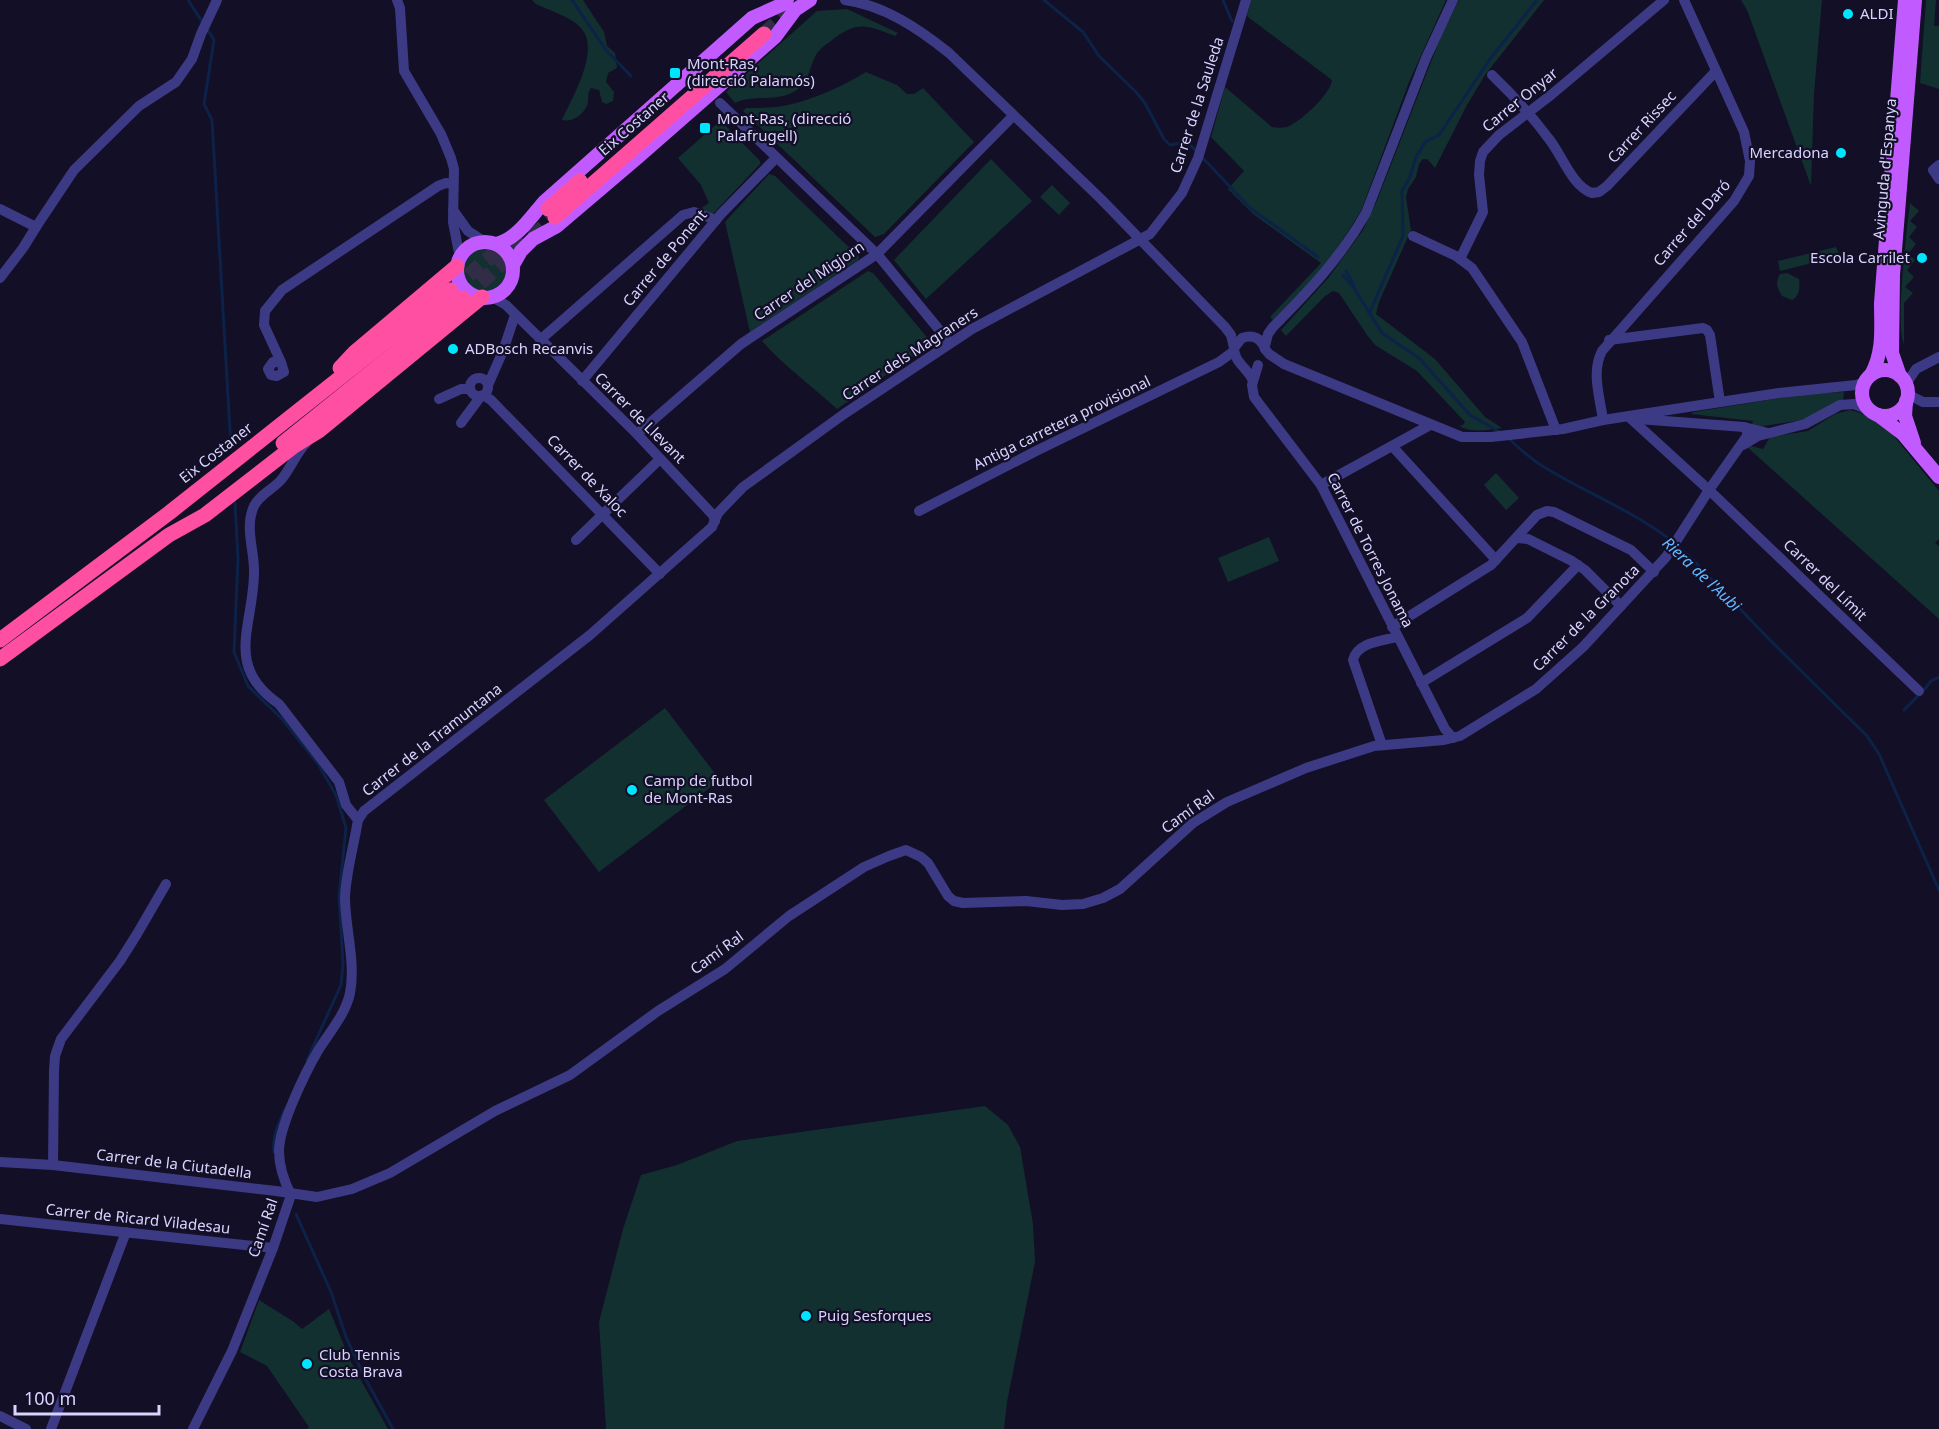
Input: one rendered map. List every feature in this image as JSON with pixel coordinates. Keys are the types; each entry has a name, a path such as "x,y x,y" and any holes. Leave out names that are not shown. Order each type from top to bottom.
{"highway":[{"name":"Eix Costaner","path":"551,213 761,31"},
{"path":"169,513 181,496 327,379 459,262"},
{"name":"Eix Costaner","path":"0,640 457,294 169,535"},
{"path":"0,659 169,535 205,516 294,446 320,430 496,298"}],"main road":[{"path":"490,243 509,255 513,265 512,279 496,298 465,289 459,278 459,262 471,245 490,243 504,242 518,232 553,195 752,18 787,0"},
{"path":"513,265 533,239 557,226 613,179 775,37 795,10 810,0"},
{"name":"Avinguda d'Espanya","path":"1864,381 1879,360 1881,350 1881,303 1905,0"},
{"name":"Avinguda d'Espanya","path":"1915,0 1893,286 1892,353 1905,389 1907,422 1916,447"},
{"path":"1887,370 1905,389 1902,407 1894,413 1883,415 1874,412 1867,407 1863,398 1864,381 1877,371 1887,370"},
{"name":"Avinguda d'Espanya","path":"1874,412 1916,447 1939,477"}],"street":[{"path":"0,278 24,248 75,170 138,106 176,82 192,59 217,0"},
{"path":"397,0 400,8 404,70 441,134 454,169 453,222 459,262"},
{"path":"845,0 869,3 914,28 949,53 1140,238 1225,327 1231,334 1237,361 1242,366"},
{"name":"Carrer de la Sauleda","path":"1140,238 1150,234 1182,193 1199,154 1246,0"},
{"path":"1253,381 1268,334 1328,271 1366,213 1426,58 1453,0"},
{"name":"Carrer Onyar","path":"1460,258 1483,212 1479,175 1483,152 1499,135 1664,0"},
{"name":"Carrer del Daró","path":"1603,420 1596,362 1609,340 1734,201 1749,176 1750,161 1744,132 1684,0"},
{"name":"Carrer Rissec","path":"1528,112 1585,191 1599,192 1716,70"},
{"path":"1492,75 1528,112"},
{"path":"720,103 877,254 950,343"},
{"name":"Carrer del Migjorn","path":"637,434 741,344 877,254 1013,116"},
{"name":"Carrer de Ponent","path":"582,381 716,220 776,158"},
{"path":"1939,165 1933,170 1939,178"},
{"path":"281,362 264,325 265,311 282,290 438,186 446,183 453,184"},
{"path":"0,209 36,227"},
{"path":"453,209 468,231 490,243"},
{"path":"540,340 683,215 694,212 716,220"},
{"path":"1413,236 1460,258 1472,268 1522,342 1556,430"},
{"name":"Carrer dels Magraners","path":"715,520 718,513 742,487 844,414 950,343 1140,238"},
{"name":"Carrer de Llevant","path":"496,298 637,434 713,515 715,520"},
{"path":"461,423 495,369 515,315"},
{"path":"1225,327 1238,334 1259,339 1274,358 1284,364 1462,437 1491,437 1556,430 1603,420 1864,381"},
{"path":"1234,350 1238,340 1261,335 1274,327"},
{"path":"1609,340 1703,328 1707,330 1710,334 1720,402"},
{"name":"Antiga carretera provisional","path":"919,511 1219,362 1234,350"},
{"path":"1939,357 1916,369 1905,389 1923,402 1939,402"},
{"path":"1219,362 1228,361 1249,368 1260,363 1284,364"},
{"name":"Carrer de Torres Jonama","path":"1242,366 1253,381 1254,397 1321,485 1421,683 1445,729 1453,738"},
{"path":"481,394 471,383 495,369"},
{"path":"439,399 461,389 481,394"},
{"name":"Carrer de Xaloc","path":"481,394 660,574"},
{"path":"1740,447 1751,439 1805,424 1840,405 1854,404 1874,412"},
{"path":"1629,417 1744,427 1768,433"},
{"name":"Carrer del Límit","path":"1629,417 1709,490 1919,691"},
{"path":"1321,485 1431,425"},
{"path":"1740,447 1748,434 1744,427"},
{"path":"291,1195 280,1162 279,1149 282,1135 306,1075 350,994 351,972 345,896 358,820 346,805 339,782 279,704 270,698 253,679 246,661 245,637 254,574 249,522 255,505 262,495 280,481 299,450 320,430"},
{"path":"1392,447 1496,560"},
{"name":"Carrer de la Granota","path":"1453,738 1460,736 1536,689 1583,647 1654,572 1740,447"},
{"path":"576,540 660,459"},
{"path":"1453,738 1378,745 1353,660 1354,655 1363,646 1395,632 1496,560 1537,515 1546,511 1554,512 1631,550 1654,572"},
{"name":"Carrer de la Tramuntana","path":"358,820 364,811 590,635 660,574 712,526 715,520"},
{"path":"1517,538 1528,539 1578,565 1621,606"},
{"path":"1421,683 1527,618 1578,565"},
{"name":"Camí Ral","path":"193,1429 232,1351 273,1248 291,1195 317,1197 352,1189 390,1173 495,1111 570,1076 658,1011 725,969 789,916 864,867 899,851 913,852 928,863 948,896 954,901 1083,904 1103,898 1120,889 1174,839 1209,811 1306,768 1378,745"},
{"path":"53,1165 54,1071 55,1056 61,1039 126,952 166,884"},
{"name":"Carrer de la Ciutadella","path":"0,1162 53,1165 291,1195"},
{"name":"Carrer de Ricard Viladesau","path":"0,1219 273,1248"},
{"path":"51,1429 126,1232"},
{"path":"0,1416 26,1429"}],"green space":[{"path":"532,0 583,0 604,32 607,46 615,53 617,68 608,73 606,82 614,92 613,101 606,104 602,102 599,90 591,88 587,106 582,113 575,119 562,120 583,74 588,49 586,37 581,28 571,20"},
{"path":"1251,0 1446,0 1409,82 1361,211 1331,258 1312,281 1273,320 1270,317 1321,263 1253,214 1228,189 1244,171 1211,137 1225,87 1272,127 1281,128 1293,124 1307,114 1326,93 1332,80 1248,17"},
{"path":"1459,0 1544,0 1485,75 1435,168 1427,159 1423,159 1419,164 1416,177 1406,197 1411,230 1379,302 1376,314 1435,359 1485,417 1502,428 1485,430 1469,430 1459,426 1465,422 1417,371 1375,345 1339,293 1333,291 1325,296 1286,336 1281,330 1329,277 1363,230 1376,203 1440,39"},
{"path":"1741,0 1822,0 1814,94 1811,186 1747,10"},
{"path":"1926,0 1936,0 1934,26 1939,26 1939,89 1920,83"},
{"path":"847,9 898,33 895,36 862,26 840,34 820,50 798,89 783,96 743,100 735,103 726,92 817,11"},
{"path":"866,72 897,85 907,94 914,94 923,88 974,142 884,234 875,237 743,111 746,108 778,107 808,99"},
{"path":"722,122 760,161 760,164 712,215 700,209 709,203 701,185 678,158"},
{"path":"991,159 1032,201 926,299 894,260"},
{"path":"769,174 775,176 859,257 858,260 750,332 725,222"},
{"path":"1052,185 1070,203 1059,215 1040,197"},
{"path":"1910,203 1919,211 1910,221 1917,227 1909,237 1916,244 1908,254 1915,260 1907,270 1914,277 1905,287 1913,293 1904,303 1904,344 1901,298"},
{"path":"485,247 500,254 507,269 500,284 485,291 470,284 463,269 470,254"},
{"path":"1836,247 1840,256 1780,271 1778,261"},
{"path":"868,271 873,273 931,344 837,409 762,341"},
{"path":"1787,273 1799,279 1798,294 1792,300 1782,296 1777,285 1780,274"},
{"path":"1844,392 1843,401 1802,420 1762,428 1752,424 1753,421 1691,414 1805,394"},
{"path":"1850,410 1861,413 1888,429 1939,491 1939,539 1935,543 1939,546 1939,619 1747,447 1763,449 1770,437 1808,431 1835,414"},
{"path":"1496,473 1519,498 1506,510 1484,485"},
{"path":"1269,537 1279,561 1228,582 1218,558"},
{"name":"Camp de futbol de Mont-Ras","path":"665,708 720,780 599,872 544,800"},
{"path":"985,1106 1008,1125 1020,1147 1033,1224 1035,1262 1007,1402 1004,1429 606,1429 599,1322 623,1229 641,1175 677,1165 737,1141"},
{"name":"Club Tennis Costa Brava","path":"259,1300 302,1329 329,1309 351,1362 388,1429 307,1429 309,1427 267,1366 240,1352"}],"waterway":[{"path":"188,0 203,23"},
{"path":"572,0 606,50 631,76"},
{"path":"1044,0 1083,32 1099,56 1136,92 1145,103 1164,139 1170,145 1186,142 1197,151"},
{"path":"1223,0 1232,21"},
{"path":"1369,314 1403,236 1402,191 1410,177 1416,157 1425,142 1439,135 1490,59 1537,0"},
{"path":"207,29 214,40 204,104 212,120 231,448"},
{"path":"1201,156 1250,208 1318,257"},
{"name":"Riera de l'Aubi","path":"1346,271 1354,285"},
{"name":"Riera de l'Aubi","path":"1343,275 1354,288 1382,333 1419,358 1470,415 1500,432"},
{"name":"Riera de l'Aubi","path":"1508,438 1539,464 1641,520 1672,541"},
{"path":"235,503 238,559 234,652 248,686 282,719 318,764 336,795 346,828 339,896 343,963 341,985 307,1060"},
{"name":"Riera de l'Aubi","path":"1677,546 1867,736 1879,754 1939,890"},
{"path":"1924,690 1931,681 1939,677"},
{"path":"1904,710 1918,696"},
{"path":"274,1152 275,1135 285,1109"},
{"path":"296,1214 331,1292 346,1337 393,1429"}],"tunnel":[{"path":"764,34 793,8"},
{"path":"463,298 555,217"},
{"path":"451,290 513,238"}],"place":[{"name":"ALDI","path":"1848,14"},
{"name":"Mont-Ras, (direcció Palamós)","path":"675,73"},
{"name":"Mont-Ras, (direcció Palafrugell)","path":"705,128"},
{"name":"Mercadona","path":"1841,153"},
{"name":"Escola Carrilet","path":"1922,258"},
{"name":"ADBosch Recanvis","path":"453,349"},
{"name":"Camp de futbol de Mont-Ras","path":"632,790"},
{"name":"Puig Sesforques","path":"806,1316"},
{"name":"Club Tennis Costa Brava","path":"307,1364"}]}
